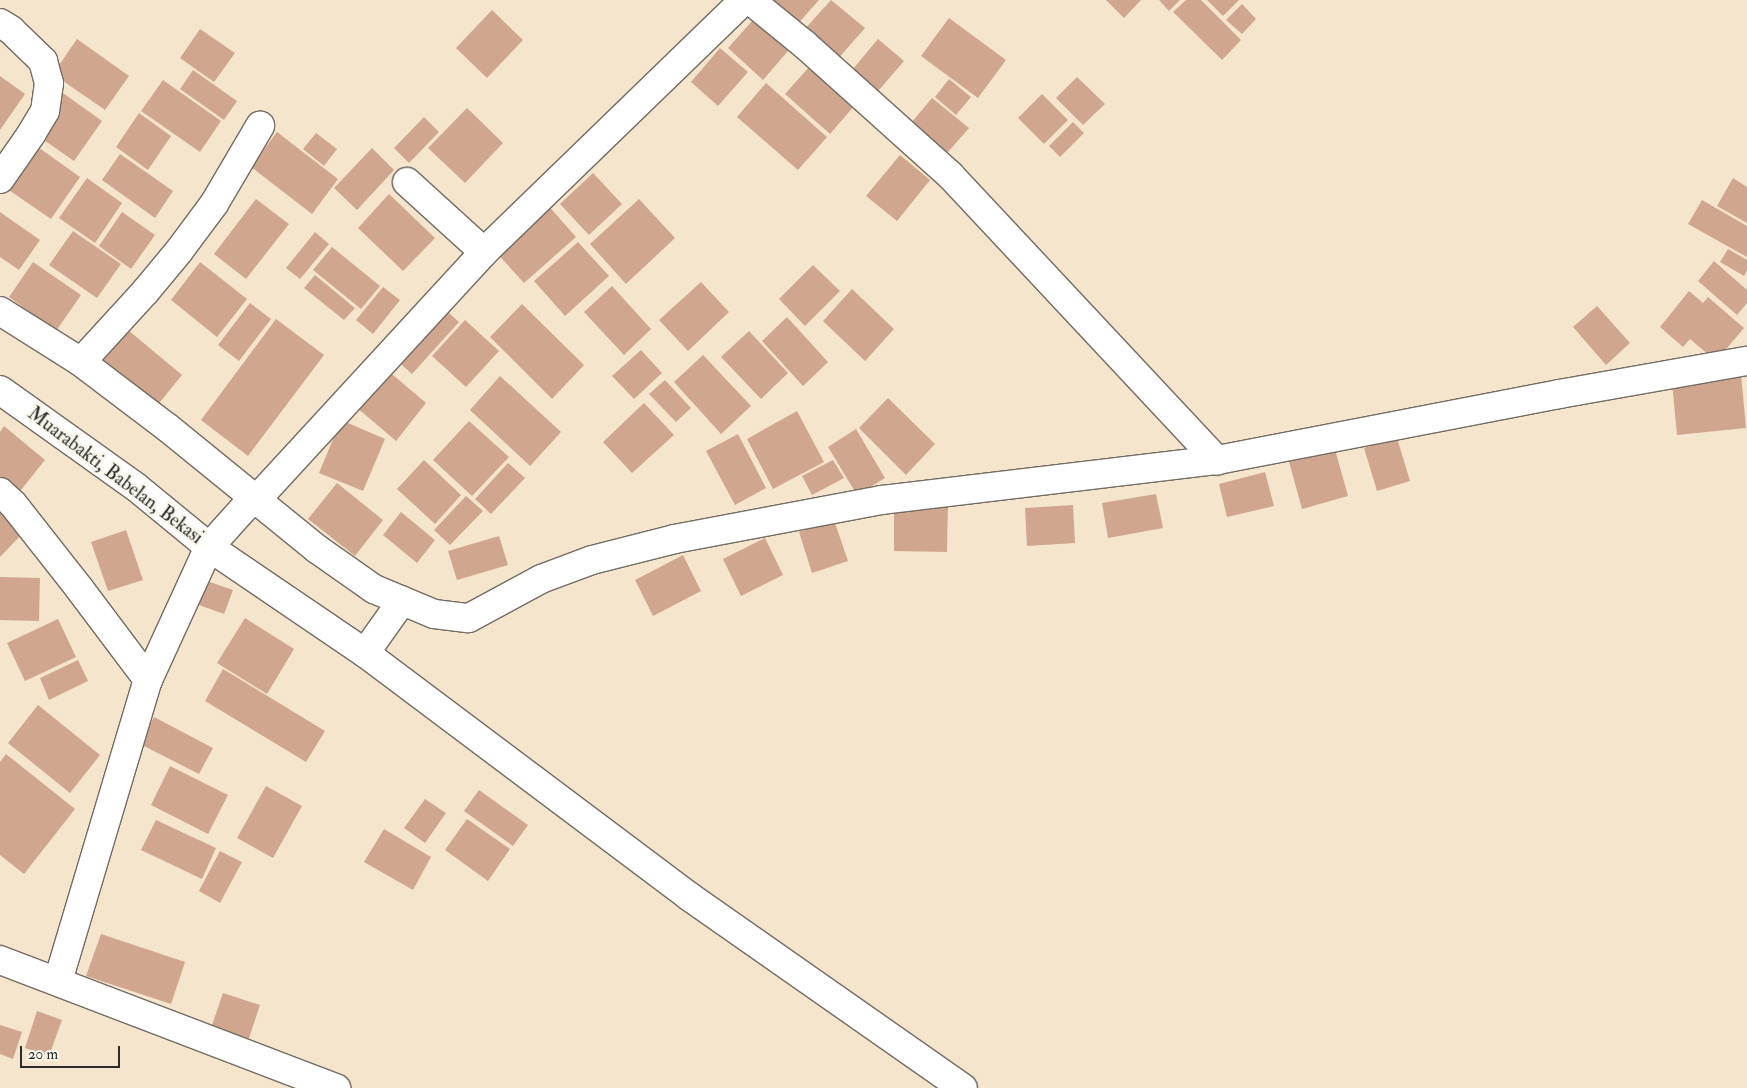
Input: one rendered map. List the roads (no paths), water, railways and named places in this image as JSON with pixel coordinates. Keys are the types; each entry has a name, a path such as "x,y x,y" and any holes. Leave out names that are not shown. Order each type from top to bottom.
{"street":[{"path":"744,0 484,252 215,540 368,648 690,897 963,1088"},
{"path":"750,0 804,44 950,175 1217,460"},
{"path":"0,23 11,30 43,61 49,83 45,111 0,179"},
{"path":"80,362 145,292 179,251 214,204 260,126"},
{"path":"407,182 484,252"},
{"path":"0,311 80,362 168,428 251,503 374,589 396,609 470,618 541,579 592,560 675,539 882,500 1217,460 1559,394 1747,361"},
{"name":"Muarabakti, Babelan, Bekasi","path":"0,390 136,487 215,540 148,680 58,981"},
{"path":"0,492 13,504 148,680"},
{"path":"368,648 396,609"},
{"path":"0,960 336,1088"}]}
